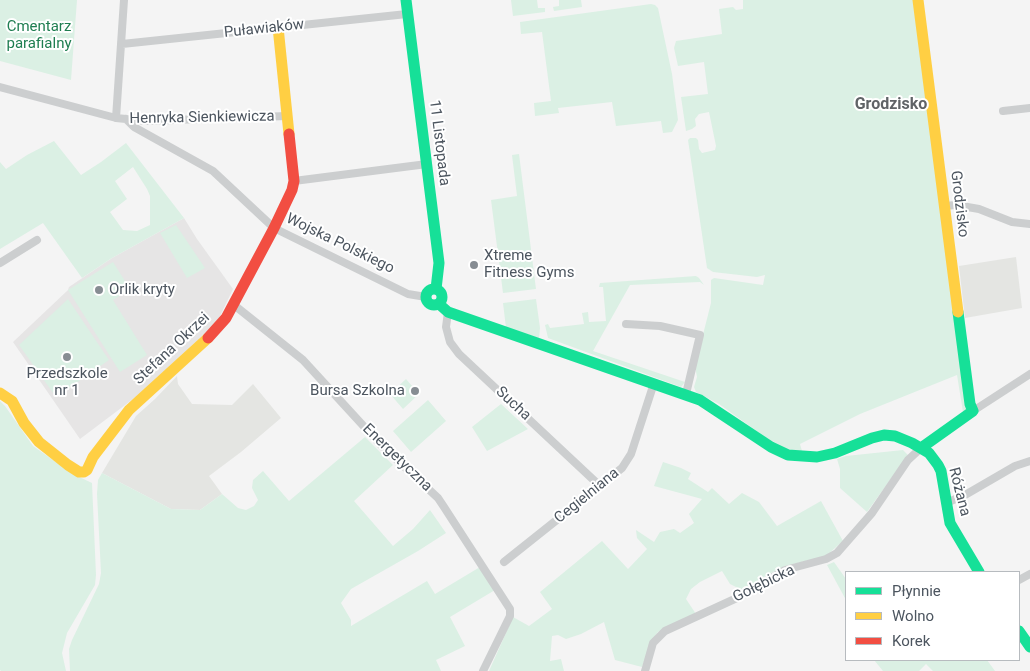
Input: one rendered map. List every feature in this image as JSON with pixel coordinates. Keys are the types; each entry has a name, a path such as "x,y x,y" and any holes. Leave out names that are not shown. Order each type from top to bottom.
{"street":[{"path":"116,118 124,0"},
{"name":"11 Listopada","path":"406,0 439,262 436,289 439,290 443,297 444,308"},
{"name":"Grodzisko","path":"918,0 970,404 973,411"},
{"name":"Puławiaków","path":"122,44 407,14"},
{"path":"278,27 294,181 427,164"},
{"name":"Henryka Sienkiewicza","path":"0,87 116,118 146,121 287,116"},
{"path":"1003,111 1030,108"},
{"name":"Wojska Polskiego","path":"126,119 134,128 213,170 274,228 408,294 426,297"},
{"name":"Stefana Okrzei","path":"0,393 12,401 24,423 39,442 56,458 79,472 87,470 93,457 129,410 214,332 234,305 274,228 292,190 294,181"},
{"path":"944,206 956,205 979,209 1012,222 1030,224"},
{"path":"0,263 37,240"},
{"path":"436,289 429,291 426,297 431,305 686,394 709,405 771,447 788,455 824,456 843,451 872,438 884,435 901,438 921,448 1030,374"},
{"name":"Energetyczna","path":"234,305 303,360 389,454 438,498 510,610 510,616 484,671"},
{"name":"Sucha","path":"444,308 450,342 459,354 600,486"},
{"path":"626,324 660,326 700,335 686,394"},
{"name":"Cegielniana","path":"504,562 600,486 627,461 654,383"},
{"name":"Różana","path":"921,448 933,457 941,471 950,523 978,571"},
{"name":"Gołębicka","path":"644,671 653,643 665,631 739,597 786,570 826,559 837,552 872,513 908,460 921,448"},
{"path":"946,503 965,495 1015,466 1030,461"},
{"path":"1020,632 1030,647"}],"shaded area":[{"path":"184,218 233,289 213,326 137,396 80,439 13,342 69,287 112,258"},
{"path":"1016,257 1022,308 965,318 959,266"},
{"path":"177,376 178,384 192,404 232,405 253,384 281,418 209,476 222,494 200,510 171,509 102,473 136,416"}],"green space":[{"name":"Cmentarz parafialny","path":"0,0 77,0 71,80 0,61"},
{"path":"511,0 537,0 538,8 545,8 545,12 513,16"},
{"path":"559,0 581,0 582,7 554,11 553,7 559,6"},
{"path":"743,0 914,0 967,409 963,412 957,375 860,414 800,444 802,451 788,450 772,442 719,404 696,392 694,387 697,377 695,366 711,303 711,280 714,278 763,285 765,275 757,277 713,272 707,268 688,140 696,138 702,153 715,150 716,146 709,112 699,114 695,119 696,126 686,131 681,97 708,94 704,62 678,66 674,48 676,41 722,34 719,9 733,7 736,10 743,9"},
{"path":"651,4 658,8 672,74 678,120 672,132 663,133 661,121 616,126 612,102 558,108 559,113 535,116 534,103 551,101 542,32 521,34 520,22"},
{"path":"54,141 81,175 126,143 184,218 112,258 82,278 43,223 0,249 0,162 6,169 27,155","holes":["133,167 150,196 150,225 137,231 123,230 110,212 127,199 115,181"]},
{"path":"519,154 536,289 503,293 491,200 517,196 512,155"},
{"path":"176,225 205,268 187,278 160,233"},
{"path":"113,262 130,289 113,300 147,355 120,372 68,290"},
{"path":"696,276 704,285 700,282 630,285 593,351 685,382 681,387 548,338 545,325 548,324 550,328 584,324 582,313 588,312 589,322 606,321 603,287 599,287 600,283"},
{"path":"68,299 109,360 56,397 19,345"},
{"path":"536,299 540,328 539,338 506,328 503,303"},
{"path":"406,379 419,394 403,409 390,394"},
{"path":"428,400 446,421 411,452 393,431"},
{"path":"0,401 33,446 73,474 92,483 95,585 67,633 62,653 66,671 0,670"},
{"path":"501,404 528,429 487,451 472,427"},
{"path":"365,437 393,465 354,501 393,546 413,529 430,510 446,533 351,589 341,603 351,620 351,626 427,581 435,594 480,567 495,590 450,617 465,646 436,660 441,671 70,671 69,649 99,584 101,573 97,494 98,480 102,473 171,509 200,510 222,494 238,508 246,510 254,506 258,500 252,488 253,480 263,471 289,501"},
{"path":"903,450 908,455 867,512 840,488 840,469 837,459 846,456"},
{"path":"663,462 691,473 688,479 708,492 712,488 729,504 742,493 759,502 777,526 821,501 843,541 826,556 785,566 732,596 738,588 730,584 722,571 700,582 691,589 686,599 696,614 658,632 652,640 642,667 615,660 604,622 581,634 566,639 558,635 552,636 550,661 561,659 564,671 489,671 513,617 529,626 552,609 540,592 602,541 628,569 647,549 637,538 636,530 654,542 660,532 674,529 680,533 694,523 689,514 702,499 654,486"},
{"path":"834,562 845,578 845,598 827,565"},
{"path":"875,661 988,661 995,671 933,671 926,664 919,671 883,671"}],"traffic: fast":[{"path":"406,0 439,263 436,289"},
{"path":"431,289 437,289 442,294 442,297 440,303 431,305 426,300 426,294 431,289"},
{"path":"439,304 448,312 700,400 771,447 788,455 817,457 835,453 884,435 895,436 912,443 929,453 938,465 941,471 950,523 978,571"},
{"path":"921,448 973,411 970,404 958,312"},
{"path":"1020,632 1030,647"}],"traffic: slow":[{"path":"918,0 958,312"},
{"path":"278,27 289,134"},
{"path":"0,393 12,401 24,423 39,442 68,465 79,472 84,472 87,470 93,457 129,410 208,338"}],"traffic: jam":[{"path":"208,338 226,318 292,190 294,181 289,134"}],"place":[{"name":"Xtreme Fitness Gyms","path":"474,265"},
{"name":"Orlik kryty","path":"99,290"},
{"name":"Przedszkole nr 1","path":"67,357"},
{"name":"Bursa Szkolna","path":"415,391"}],"district":[{"name":"Grodzisko","path":"891,105"}]}
